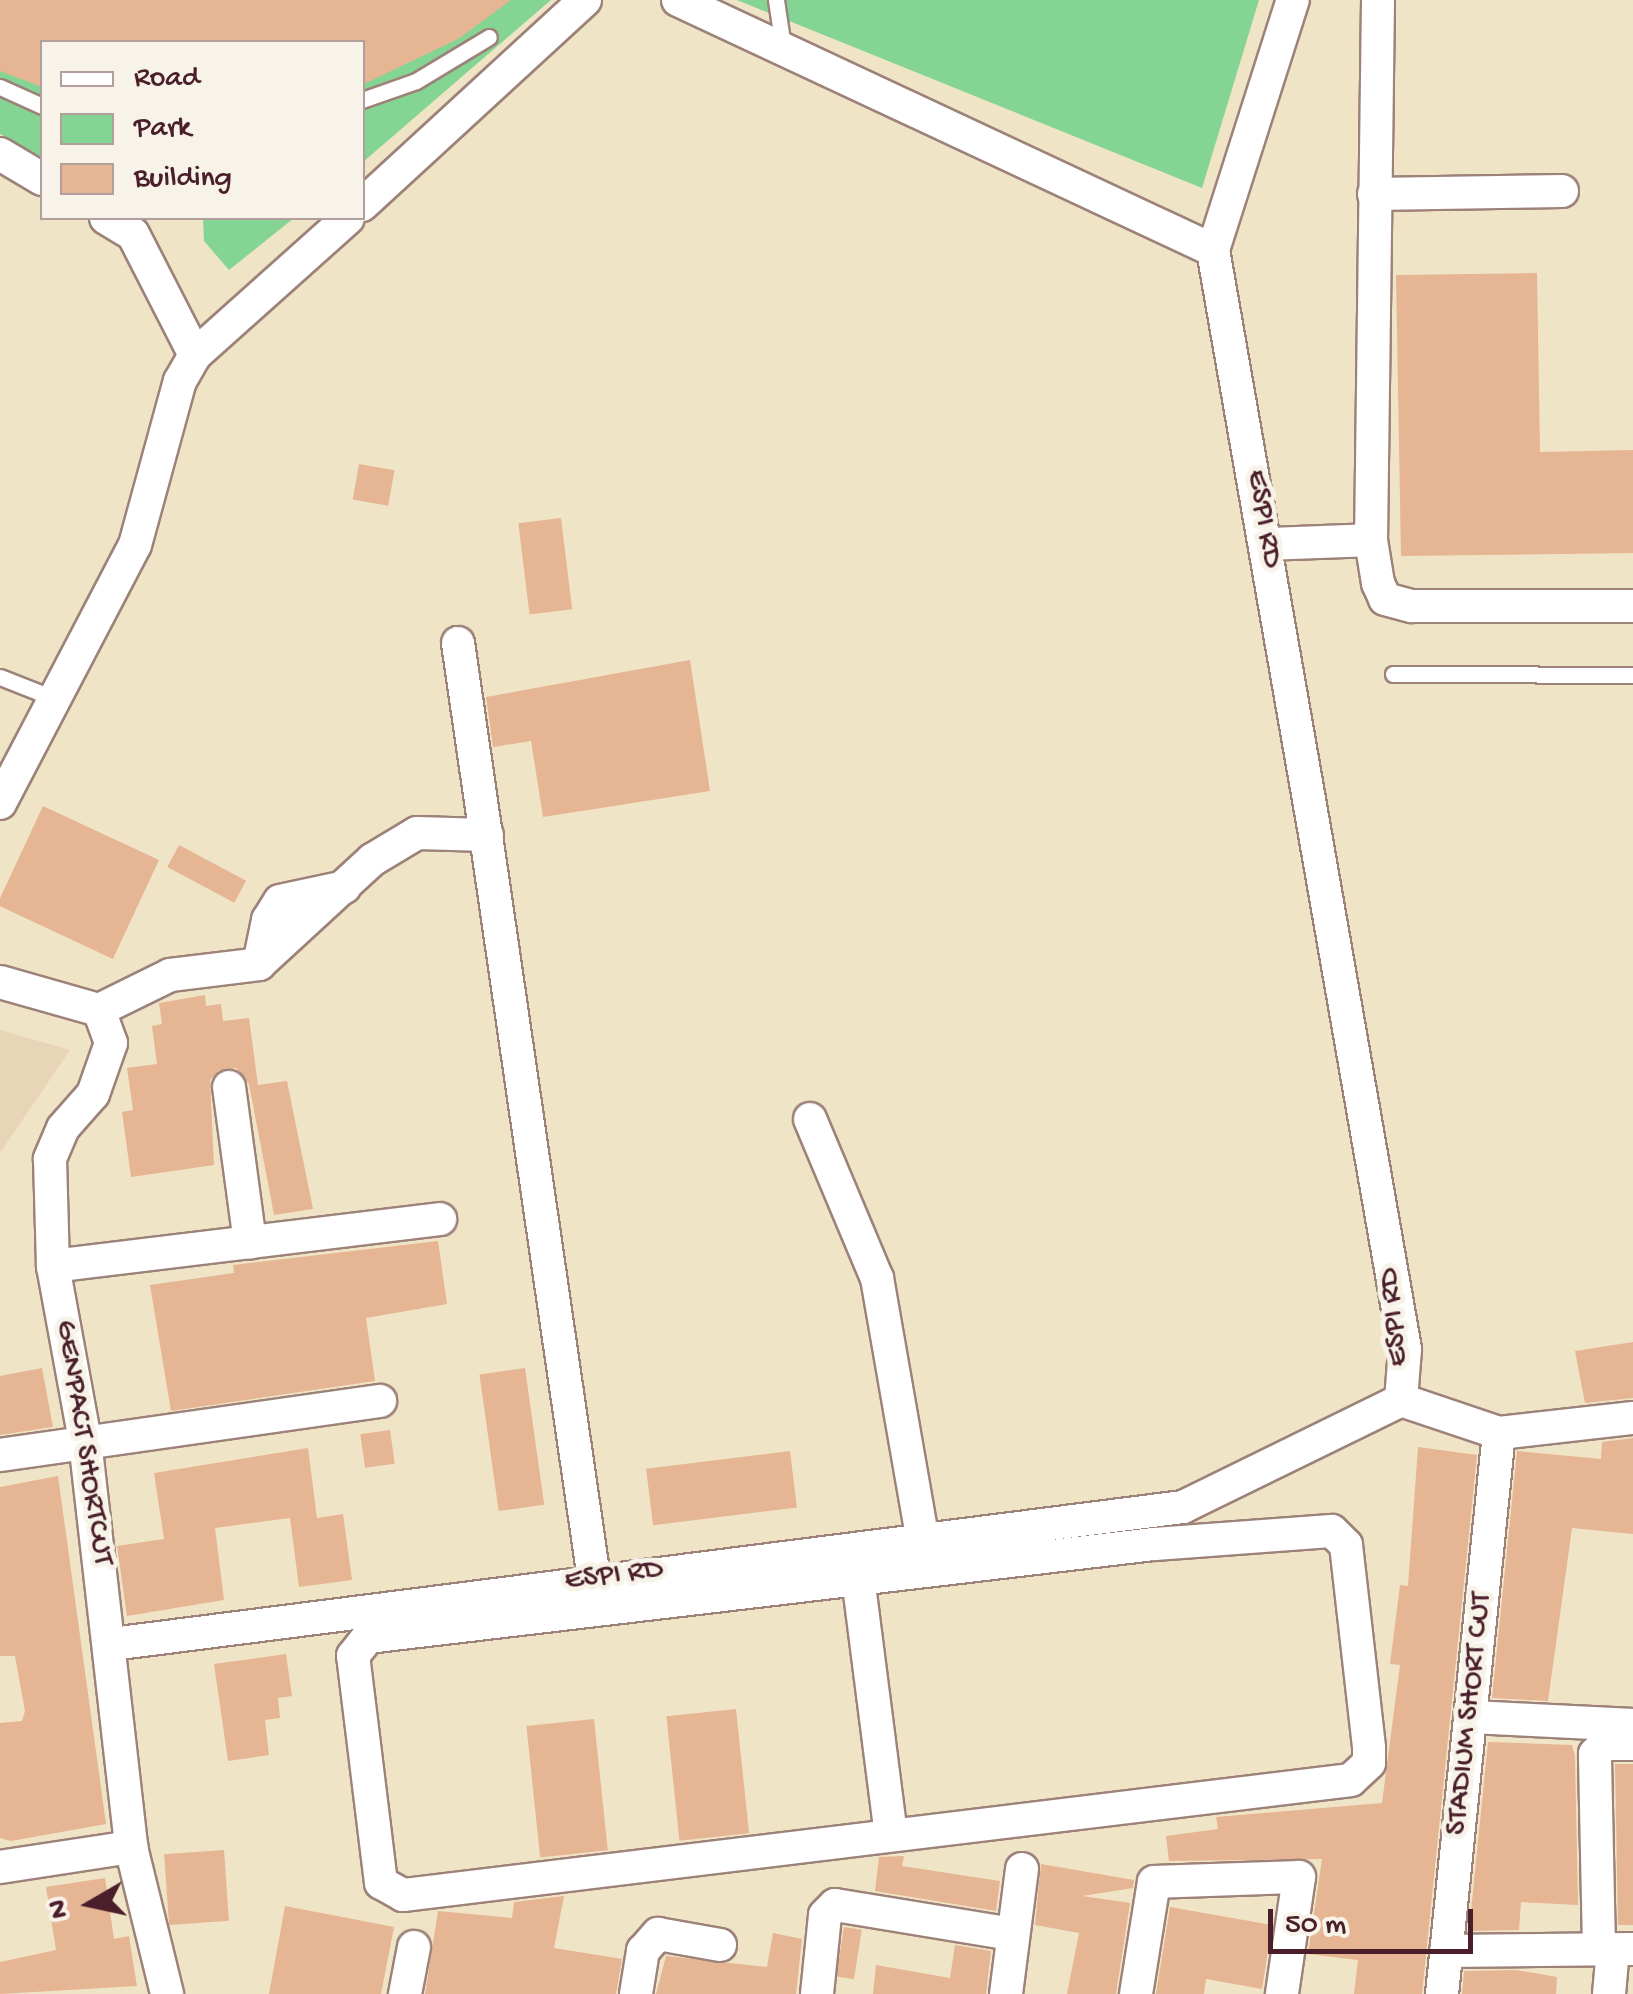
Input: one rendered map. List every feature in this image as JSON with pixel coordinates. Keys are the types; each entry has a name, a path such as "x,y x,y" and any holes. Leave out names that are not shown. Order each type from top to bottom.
{"street":[{"path":"365,201 585,0"},
{"path":"678,0 1213,250"},
{"name":"ESPI RD","path":"112,1644 594,1579 636,1590 676,1585 854,1548 1027,1528 1152,1528 1183,1507 1402,1400 1405,1349 1213,250 1293,0"},
{"path":"1378,0 1371,540 1385,599 1633,606"},
{"path":"0,154 40,178"},
{"path":"1374,194 1562,191"},
{"path":"109,220 133,234 195,356"},
{"path":"0,803 136,546 180,381 195,356 346,220"},
{"path":"1267,544 1371,540"},
{"path":"458,643 594,1579"},
{"path":"2,980 99,1010 170,975 259,964 372,860 417,833 487,834"},
{"name":"GENPACT SHORTCUT","path":"99,1010 111,1044 92,1094 62,1128 50,1159 53,1266 85,1441 112,1644 132,1846 167,1994"},
{"path":"228,1087 250,1243"},
{"path":"810,1119 877,1278 923,1541"},
{"path":"53,1266 440,1219"},
{"path":"1402,1400 1499,1433 1633,1418"},
{"path":"0,1455 380,1401"},
{"name":"STADIUM SHORT CUT","path":"1442,1994 1499,1433"},
{"path":"1027,1528 1032,1561"},
{"path":"636,1590 368,1637 358,1645 353,1656 381,1883 388,1890 403,1895 1351,1780 1360,1773 1369,1748 1340,1536 1332,1531 1152,1528 1032,1561 858,1581 676,1585"},
{"path":"854,1548 891,1836"},
{"path":"1472,1717 1633,1744"},
{"path":"1598,1736 1633,1726"},
{"path":"1598,1736 1615,1943 1609,1994"},
{"path":"0,1867 132,1846"},
{"path":"1006,1994 1022,1870"},
{"path":"1136,1994 1154,1882 1298,1877 1282,1994"},
{"path":"817,1994 825,1915 835,1905 1013,1934"},
{"path":"636,1994 648,1939 658,1934 720,1945"},
{"path":"1446,1950 1615,1943"},
{"path":"406,1994 414,1947"}],"lane":[{"path":"776,0 783,48"},
{"path":"365,99 416,81 489,37"},
{"path":"0,87 40,105"},
{"path":"1392,674 1633,676"},
{"path":"0,677 56,700"}],"shaded area":[{"path":"0,1030 70,1050 0,1153"}],"green space":[{"path":"0,0 551,0 365,160 365,40 40,40 40,156 0,134"},
{"path":"737,0 1259,0 1202,188"},
{"path":"203,220 292,220 229,270 204,241"}],"building":[{"path":"0,0 511,0 458,39 365,84 365,40 40,40 40,86 0,71"},
{"path":"1537,273 1540,452 1633,450 1633,553 1401,556 1396,275"},
{"path":"359,464 394,470 388,506 353,499"},
{"path":"561,518 572,609 530,615 518,523"},
{"path":"690,660 710,791 543,817 531,741 493,747 486,697"},
{"path":"43,806 159,860 113,959 0,906 0,898"},
{"path":"179,845 246,881 234,903 167,867"},
{"path":"205,995 206,1006 221,1004 223,1021 249,1018 258,1085 287,1081 313,1209 274,1215 249,1084 236,1068 218,1071 210,1080 214,1165 131,1177 122,1112 133,1110 127,1068 157,1064 152,1026 162,1024 159,1003"},
{"path":"438,1241 447,1304 366,1318 375,1381 171,1411 150,1285 234,1273 233,1265"},
{"path":"1633,1342 1633,1398 1585,1403 1575,1351"},
{"path":"42,1368 53,1427 0,1435 0,1376"},
{"path":"525,1368 544,1505 499,1511 479,1374"},
{"path":"390,1430 395,1464 365,1468 360,1434"},
{"path":"1633,1438 1633,1534 1572,1528 1548,1701 1492,1698 1517,1451 1601,1459 1602,1442"},
{"path":"1418,1447 1477,1455 1422,1994 1354,1994 1358,1960 1308,1954 1322,1859 1169,1861 1166,1836 1218,1829 1216,1817 1382,1803 1400,1665 1390,1664 1400,1585 1408,1586"},
{"path":"308,1448 317,1518 343,1514 352,1580 299,1587 290,1518 215,1528 224,1600 127,1616 117,1546 164,1539 154,1473"},
{"path":"790,1451 797,1508 653,1525 646,1469"},
{"path":"58,1476 106,1824 11,1841 0,1838 0,1723 22,1721 25,1711 15,1656 0,1656 0,1487"},
{"path":"286,1654 292,1696 278,1698 280,1718 265,1720 269,1755 228,1761 214,1664"},
{"path":"736,1709 749,1833 679,1841 666,1716"},
{"path":"594,1719 608,1850 540,1857 526,1726"},
{"path":"1488,1742 1572,1745 1575,1756 1578,1905 1521,1902 1519,1930 1469,1931"},
{"path":"1615,1764 1633,1764 1633,1925 1618,1925"},
{"path":"224,1850 229,1921 169,1925 164,1854"},
{"path":"904,1856 902,1866 1000,1881 996,1911 875,1891 879,1857"},
{"path":"1041,1864 1134,1880 1133,1888 1082,1896 1130,1903 1116,1994 1067,1994 1079,1933 1035,1925"},
{"path":"105,1878 114,1939 129,1936 137,1986 0,1994 0,1962 56,1950 46,1887"},
{"path":"564,1896 554,1948 622,1959 616,1994 425,1994 438,1911 512,1918 514,1902"},
{"path":"285,1906 394,1927 381,1994 269,1994"},
{"path":"1170,1907 1272,1925 1262,1989 1206,1979 1204,1994 1156,1994"},
{"path":"844,1927 862,1930 854,1979 836,1976"},
{"path":"773,1933 802,1939 796,1994 656,1994 666,1956 767,1967"},
{"path":"955,1945 991,1951 986,1994 873,1994 876,1965 950,1978"},
{"path":"1516,1970 1557,1977 1556,1994 1462,1994 1464,1971"}]}
